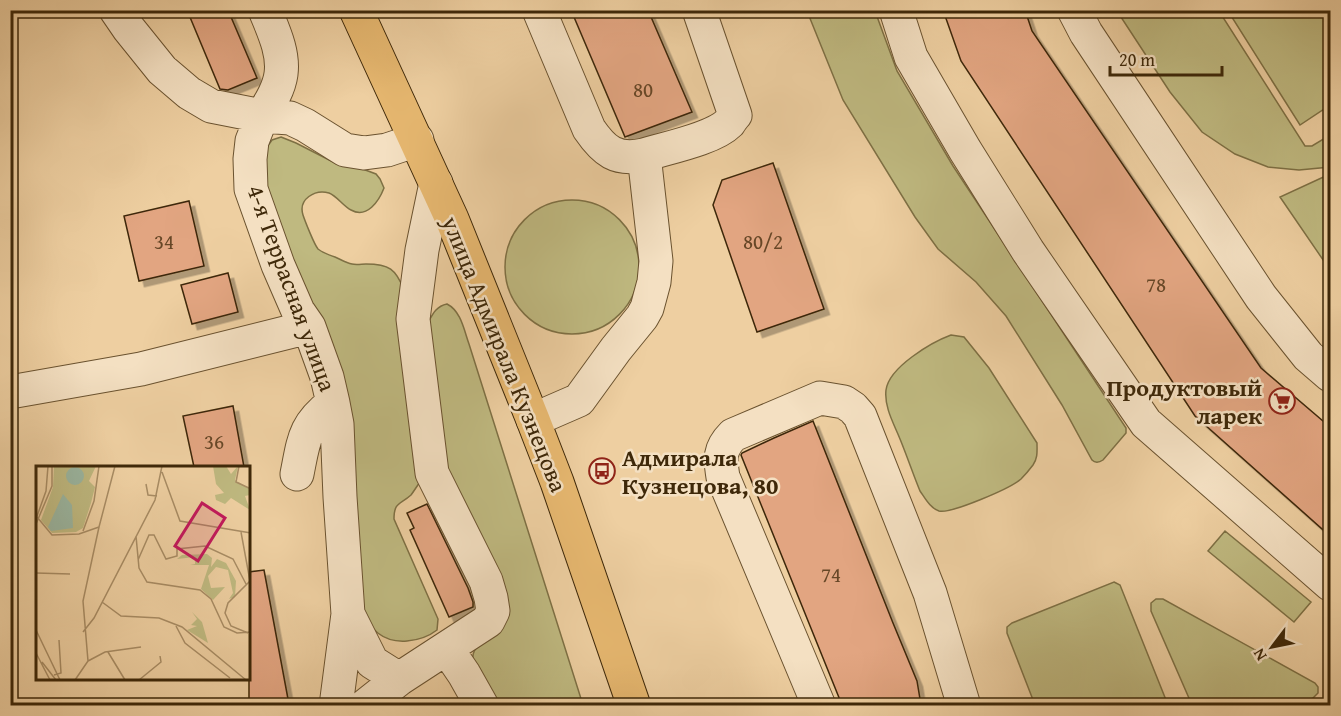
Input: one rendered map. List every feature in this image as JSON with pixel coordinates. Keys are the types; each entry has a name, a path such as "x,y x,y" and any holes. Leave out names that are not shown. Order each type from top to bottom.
{"main road":[{"name":"улица Адмирала Кузнецова","path":"356,10 436,183 534,420 634,705"}],"street":[{"path":"116,10 162,70 189,93 211,105 262,116 290,118 345,150 364,153 387,150 417,140"},
{"name":"4-я Террасная улица","path":"265,10 278,44 281,72 278,87 262,116 252,141 251,189 278,266 298,311 309,327 327,377 333,402 337,424 348,614 372,662 399,679"},
{"path":"539,10 589,129 598,143 610,153 632,158 702,137 721,129 735,115 699,10"},
{"path":"896,10 911,57 965,150 1028,251 1146,423 1330,584"},
{"path":"1074,10 1086,33 1261,297 1308,356 1330,375"},
{"path":"534,420 579,400 647,308 654,282 656,261 644,155"},
{"path":"364,705 399,679 488,621 493,611 486,581 432,473 413,319 422,250 436,183"},
{"path":"10,392 141,369 309,327"},
{"path":"819,705 723,477 720,459 726,442 733,435 820,398 844,402 860,416 930,593 963,705"},
{"path":"297,474 306,433 314,420 333,402"},
{"path":"336,705 348,614"},
{"path":"447,649 482,705"}],"shaded area":[{"path":"807,11 875,11 897,71 953,166 1126,428 1126,433 1103,460 1096,462 1092,460 1062,405 1006,316 976,282 938,249 915,217 843,100"},
{"path":"1117,11 1219,11 1305,146 1312,146 1330,135 1330,167 1299,170 1268,167 1235,154 1202,132 1170,92"},
{"path":"1228,11 1330,11 1330,105 1300,125"},
{"path":"281,137 337,164 360,168 376,174 384,188 376,203 362,212 351,210 332,194 324,192 309,196 302,209 318,249 350,263 381,265 391,269 404,290 420,482 411,495 398,504 394,519 438,619 437,630 419,639 398,641 384,637 368,623 359,609 309,304 266,188 263,165 267,147 272,140"},
{"path":"1330,174 1330,270 1280,197"},
{"path":"572,200 598,205 619,220 634,241 639,267 634,293 619,314 598,329 572,334 546,329 525,314 510,293 505,267 510,241 525,220 546,205"},
{"path":"447,304 456,311 464,327 583,705 496,705 473,663 475,650 491,638 446,468 429,321 438,308"},
{"path":"951,335 964,337 989,368 1037,443 1037,454 1033,465 1015,483 968,505 939,511 930,505 920,491 890,415 886,403 886,390 895,373 912,356"},
{"path":"1225,531 1311,602 1294,622 1208,551"},
{"path":"1114,582 1120,585 1168,705 1035,705 1007,633 1007,627"},
{"path":"1156,599 1163,599 1315,683 1318,693 1306,705 1192,705 1151,611 1151,603"}],"building":[{"path":"187,10 228,10 257,78 228,90 220,89"},
{"path":"571,10 648,10 692,112 625,137"},
{"path":"943,10 1025,10 1032,31 1261,368 1330,427 1330,536 1195,416 961,61"},
{"path":"773,163 824,309 757,332 713,205 722,180"},
{"path":"189,201 204,266 139,281 124,216"},
{"path":"228,273 238,312 192,324 181,285"},
{"path":"233,406 244,466 194,466 183,416"},
{"path":"813,421 917,681 921,705 842,705 741,455"},
{"path":"427,504 473,602 473,607 449,617 410,530 414,528 407,513"},
{"path":"264,570 288,699 249,705 250,680 250,572"}],"place":[{"name":"Продуктовый ларек","path":"1282,401"},
{"name":"Адмирала Кузнецова, 80","path":"602,471"}]}
